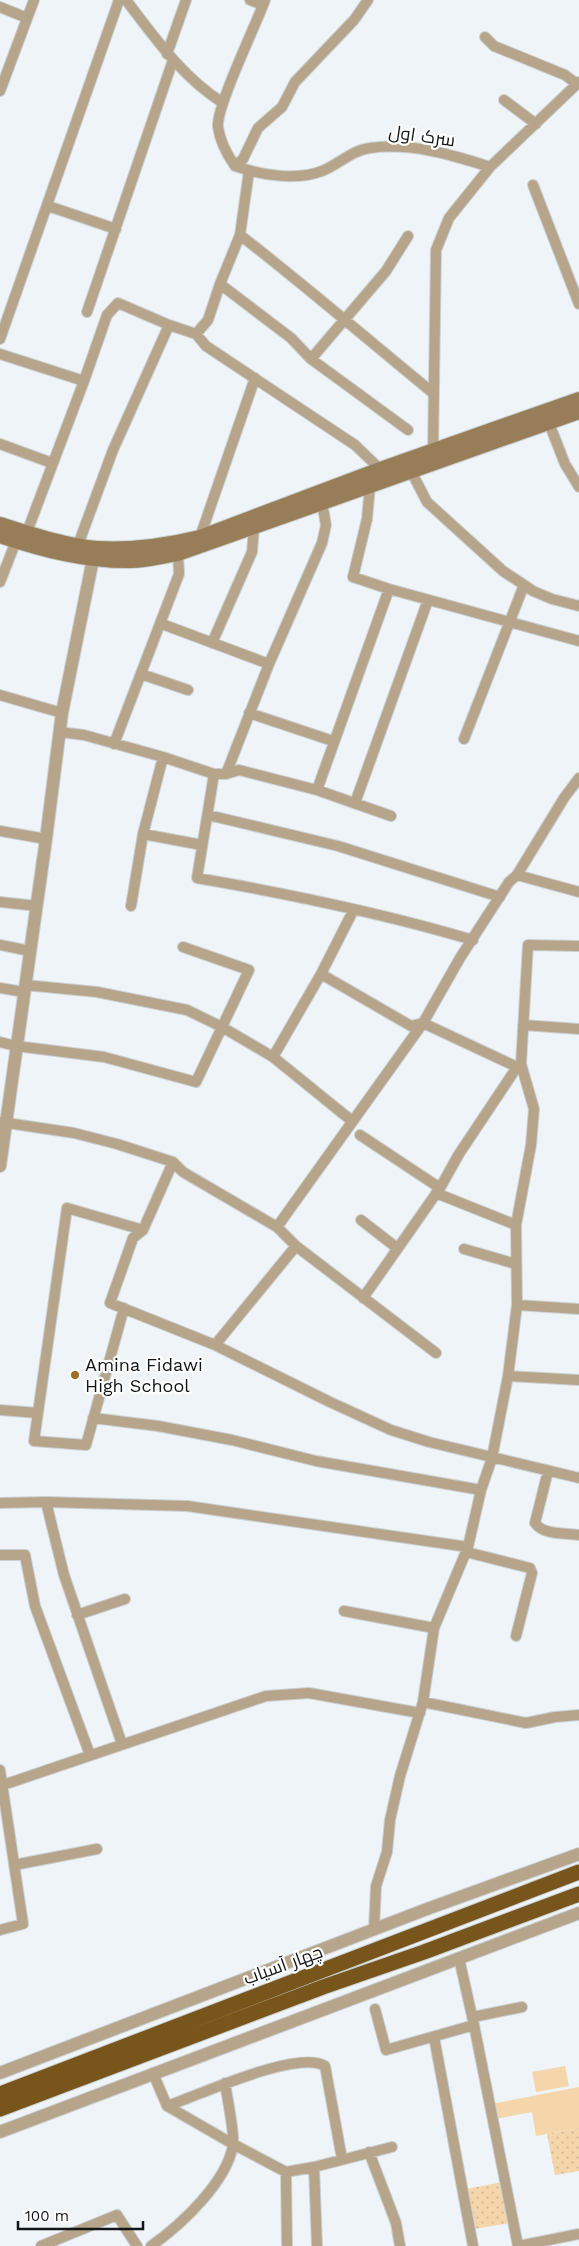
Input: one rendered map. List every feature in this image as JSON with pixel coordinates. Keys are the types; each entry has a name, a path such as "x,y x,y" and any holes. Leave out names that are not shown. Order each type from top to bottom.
{"highway":[{"name":"چهار آسیاب","path":"0,2094 579,1872"},
{"name":"چهار آسیاب","path":"0,2109 323,1987 424,1952 579,1894"},
{"path":"319,1972 323,1987"}],"main road":[{"path":"0,536 78,545 95,554 200,537 380,469 579,398"},
{"path":"0,524 21,537 134,561 178,554 579,412"}],"street":[{"path":"0,91 34,0"},
{"path":"0,339 119,0"},
{"path":"126,0 170,57 204,91 223,103"},
{"path":"87,312 116,228 186,0"},
{"path":"250,0 264,3 223,103 218,126 227,152 235,166 243,159 258,128 282,107 295,82 354,20 368,0"},
{"path":"0,7 27,18"},
{"path":"433,451 436,250 449,218 490,167 578,83 565,75 494,46 485,37"},
{"path":"504,100 536,124"},
{"name":"سرک اول","path":"235,166 249,171 299,176 323,171 368,148 397,146 466,159 490,167"},
{"path":"196,334 208,320 240,235 249,171"},
{"path":"533,185 579,304"},
{"path":"48,206 116,228"},
{"path":"240,235 284,269 433,393"},
{"path":"311,359 386,271 408,236"},
{"path":"220,284 291,338 311,359 408,430"},
{"path":"0,582 52,463 107,315 118,302 169,325 196,334 206,346 355,445 380,469"},
{"path":"78,545 113,450 169,325"},
{"path":"0,354 84,381"},
{"path":"200,537 255,378"},
{"path":"549,423 565,464 579,487"},
{"path":"0,444 52,463"},
{"path":"411,471 427,502 503,571 524,585 552,599 579,606"},
{"path":"370,486 367,519 353,577 389,589 509,620 579,641"},
{"path":"226,774 269,664 322,544 326,525 322,503"},
{"path":"212,644 252,552 254,528"},
{"path":"0,1166 3,1123 37,906 59,732 74,645 95,554"},
{"path":"114,744 162,624 179,574 178,554"},
{"path":"464,739 524,585"},
{"path":"316,790 389,589"},
{"path":"355,803 428,600"},
{"path":"162,624 269,664"},
{"path":"141,674 188,690"},
{"path":"0,695 62,713"},
{"path":"249,713 333,741"},
{"path":"59,732 84,735 163,756 214,774 226,774 238,770 316,790 390,816"},
{"path":"131,906 143,834 163,756"},
{"path":"214,774 197,878 277,892 405,920 473,940"},
{"path":"277,1227 423,1022 460,958 509,882 517,875 564,798 579,778"},
{"path":"208,815 338,846 500,897"},
{"path":"0,831 46,839"},
{"path":"143,834 202,845"},
{"path":"517,875 579,892"},
{"path":"0,902 37,906"},
{"path":"273,1058 321,974 354,909"},
{"path":"0,945 30,951"},
{"path":"374,1929 376,1886 387,1852 390,1820 400,1776 423,1702 434,1628 467,1550 481,1490 492,1458 508,1376 517,1305 516,1225 531,1145 534,1109 519,1066 528,945 579,946"},
{"path":"0,1042 16,1046 104,1057 196,1082 249,970 183,947"},
{"path":"321,974 412,1026 423,1022 519,1066"},
{"path":"0,988 97,992 150,1001 187,1010 222,1027 273,1058 352,1121"},
{"path":"523,1025 579,1029"},
{"path":"364,1298 438,1190 458,1154 519,1066"},
{"path":"3,1123 74,1133 117,1144 173,1162 183,1172 277,1227 296,1246 436,1353"},
{"path":"360,1135 438,1190 516,1225"},
{"path":"173,1162 143,1230 134,1238 110,1303 215,1345 391,1430 429,1442 579,1478"},
{"path":"124,1308 86,1445 34,1441 67,1208 143,1230"},
{"path":"361,1220 397,1248"},
{"path":"215,1345 296,1246"},
{"path":"464,1249 516,1264"},
{"path":"517,1305 579,1309"},
{"path":"508,1376 579,1380"},
{"path":"0,1410 38,1413"},
{"path":"93,1418 158,1426 232,1440 316,1460 481,1490"},
{"path":"548,1471 535,1514 535,1523 538,1528 545,1531 579,1535"},
{"path":"46,1502 64,1575 122,1744"},
{"path":"0,1503 46,1502 187,1506 467,1550 530,1568 532,1573 516,1636"},
{"path":"0,1554 24,1555 35,1606 90,1756"},
{"path":"77,1615 125,1598"},
{"path":"344,1611 434,1628"},
{"path":"1,1785 266,1696 309,1693 420,1713"},
{"path":"423,1702 526,1723 555,1717 579,1715"},
{"path":"0,1770 24,1924 0,1930"},
{"path":"14,1864 97,1849"},
{"path":"0,2073 374,1929 579,1854"},
{"path":"0,2132 579,1912"},
{"path":"459,1958 474,2021 519,2246 579,2234"},
{"path":"374,2009 386,2050 434,2037 474,2021 522,2007"},
{"path":"434,2037 473,2246"},
{"path":"167,2106 225,2083 274,2067 301,2061 318,2062 325,2066 342,2159"},
{"path":"153,2073 167,2106 286,2172 314,2167 392,2147"},
{"path":"151,2246 169,2234 198,2204 221,2176 233,2144 225,2083"},
{"path":"369,2152 396,2223 400,2246"},
{"path":"314,2167 318,2246"},
{"path":"286,2172 288,2246"},
{"path":"41,2246 118,2215 137,2246"}],"shaded area":[{"path":"565,2066 569,2086 536,2092 532,2072"},
{"path":"579,2087 579,2128 536,2136 532,2112 495,2119 492,2104"},
{"path":"579,2128 579,2171 555,2175 547,2134"},
{"path":"503,2182 510,2223 473,2229 466,2189"}],"place":[{"name":"Amina Fidawi High School","path":"75,1375"}]}
